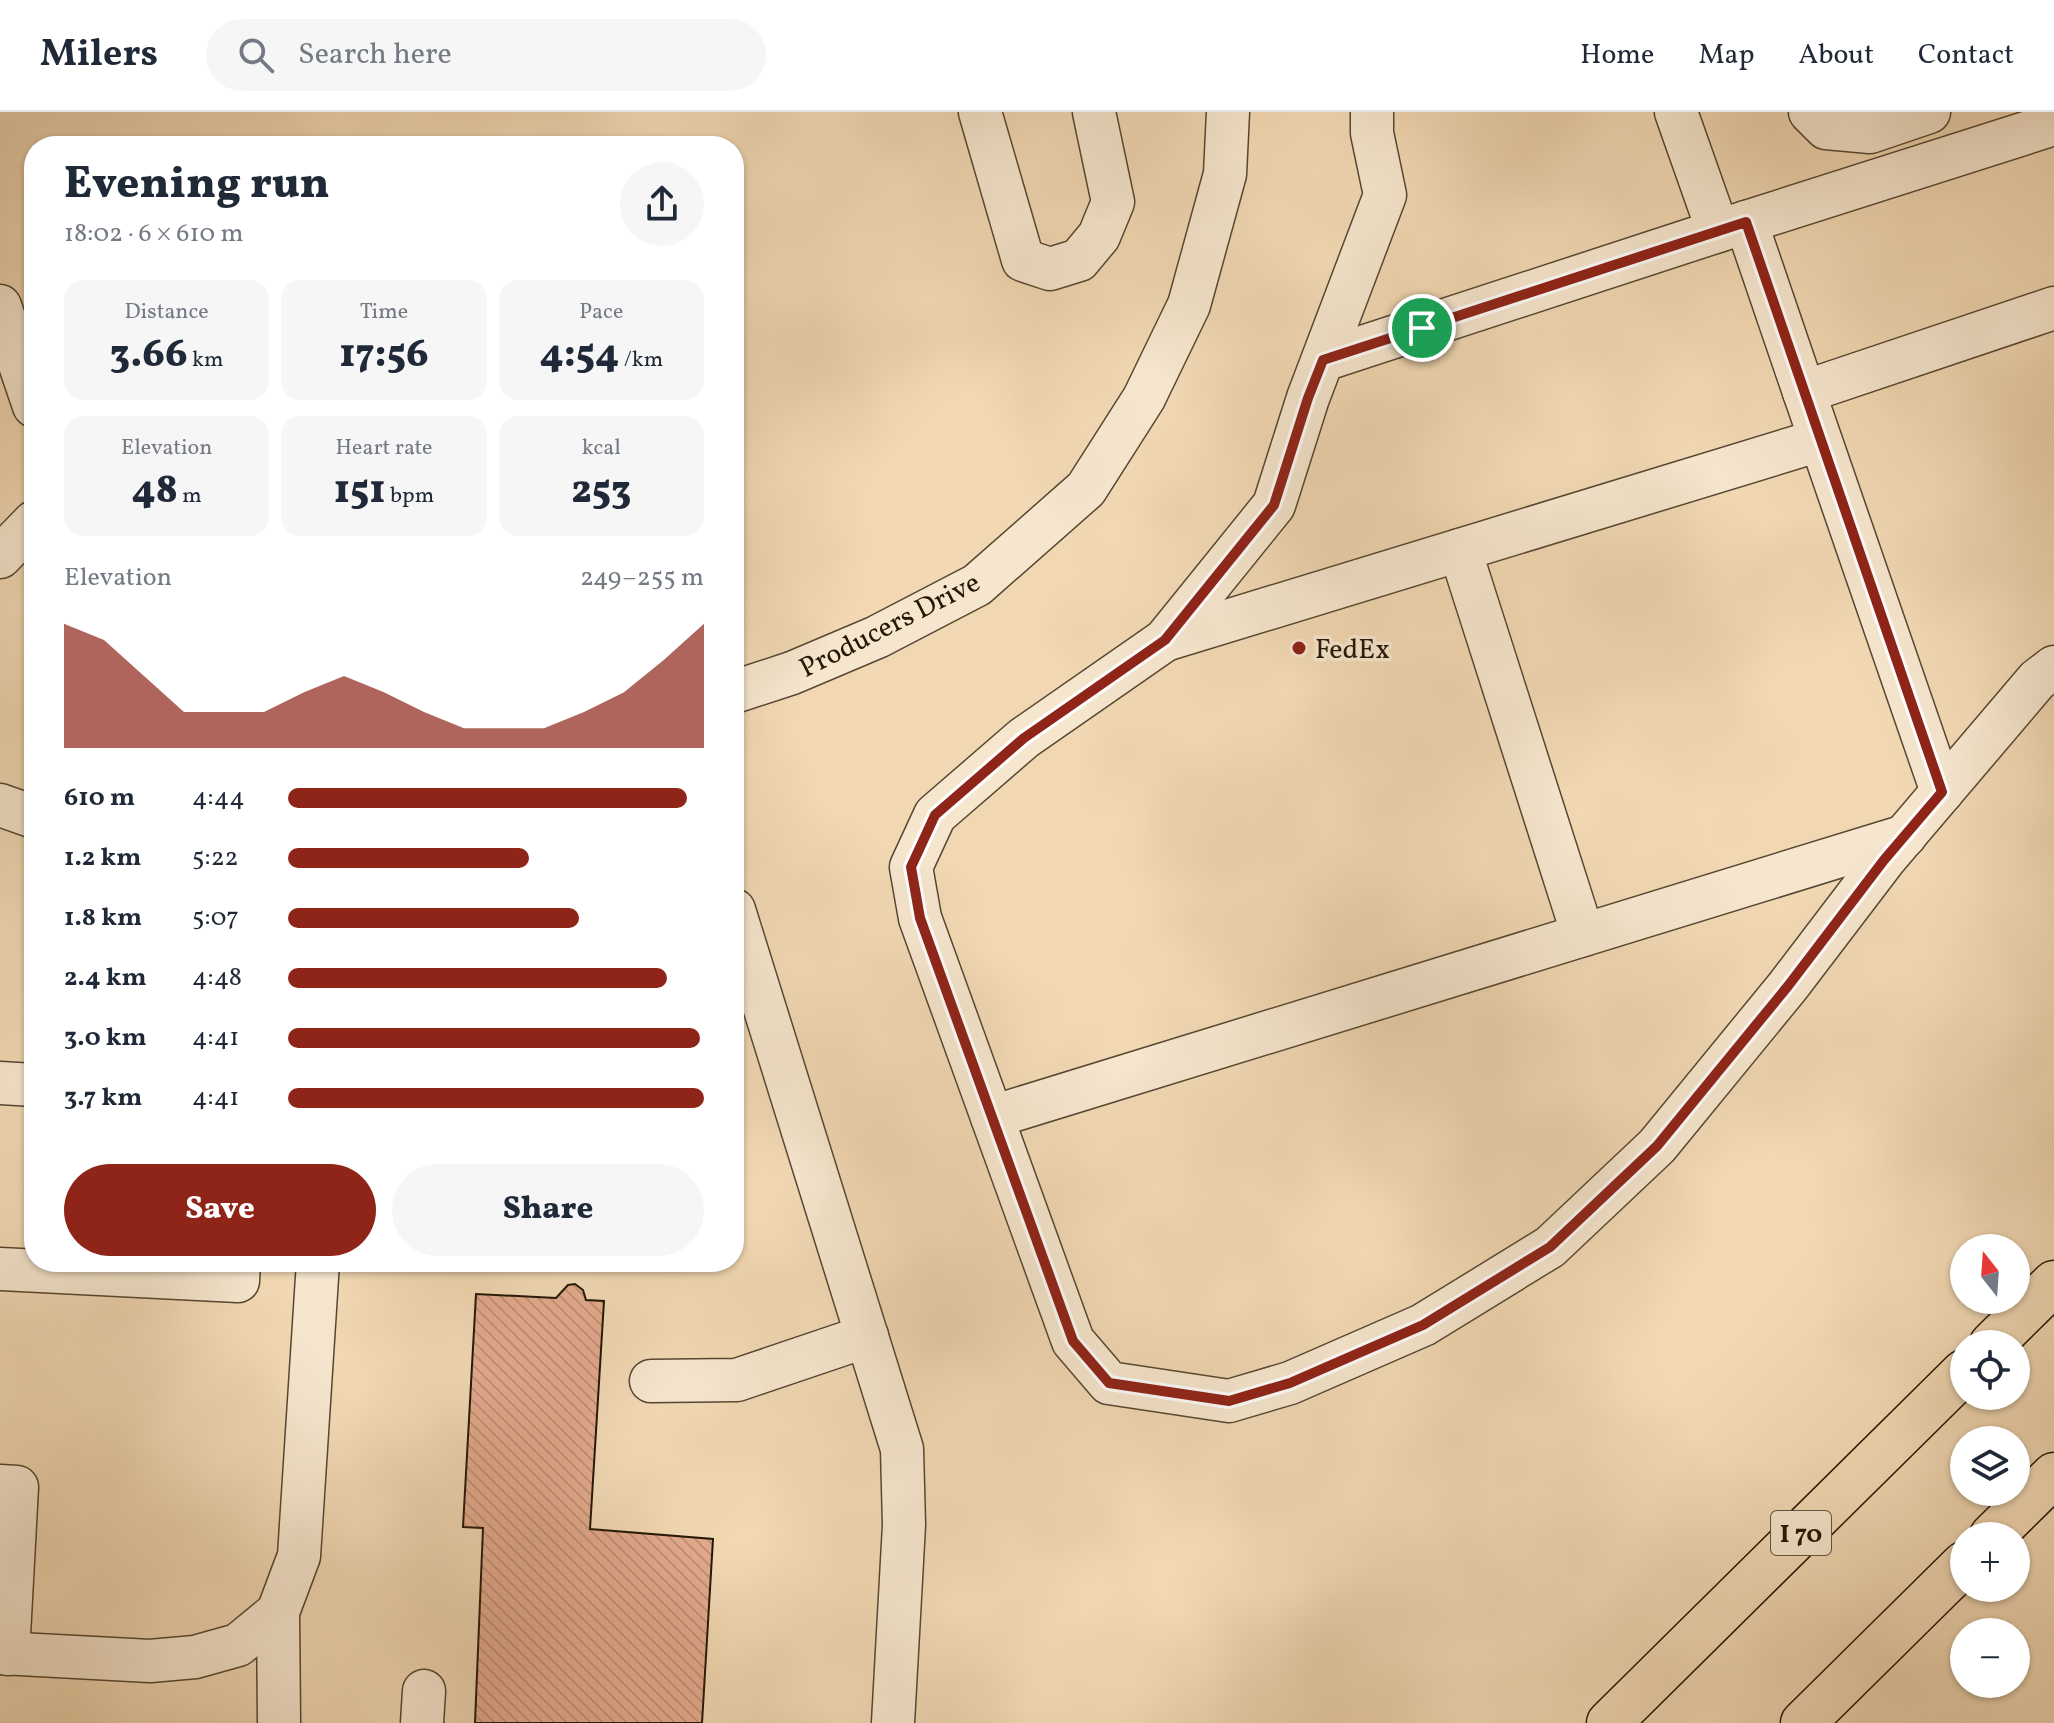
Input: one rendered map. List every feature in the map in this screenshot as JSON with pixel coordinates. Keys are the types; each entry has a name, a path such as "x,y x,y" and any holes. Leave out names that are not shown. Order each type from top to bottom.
{"highway":[{"path":"2006,1330 2054,1283"},
{"name":"I 70","path":"1609,1723 1950,1386"},
{"path":"2006,1522 2054,1475"},
{"path":"1803,1723 1950,1578"}],"street":[{"path":"980,112 1023,260 1050,269 1079,260 1099,236 1113,202 1094,112"},
{"name":"Producers Drive","path":"744,689 792,673 877,637 977,585 1086,489 1144,398 1189,305 1225,174 1228,112"},
{"path":"1372,112 1372,133 1385,195 1308,398 1274,505 1165,640 1024,738 935,815 911,867 920,918 1073,1341 1109,1383 1229,1401 1290,1383 1423,1325 1550,1247 1657,1146 1905,836 2037,680 2054,667"},
{"path":"1676,112 1732,227 1804,392 1942,792"},
{"path":"1810,112 1826,128 1870,132 1929,112"},
{"path":"1323,360 2054,124"},
{"path":"0,306 24,377"},
{"path":"1804,392 2054,308"},
{"path":"1165,640 1820,440"},
{"path":"0,557 24,532"},
{"path":"1460,550 1583,935"},
{"path":"0,805 24,813"},
{"path":"992,1117 1905,836"},
{"path":"744,942 902,1449 904,1525 893,1723"},
{"path":"0,1083 24,1084"},
{"path":"0,1269 24,1270"},
{"path":"60,1272 238,1281 238,1272"},
{"path":"279,1723 278,1612 299,1556 317,1272"},
{"path":"651,1381 737,1380 867,1336"},
{"path":"0,1486 17,1487 4,1653 150,1661 195,1657 238,1645 278,1612"}],"building":[{"path":"575,1284 583,1290 586,1300 604,1301 590,1529 713,1539 702,1723 475,1723 483,1528 463,1527 476,1294 556,1298 568,1285"}],"place":[{"name":"FedEx","path":"1299,648"}],"route":[{"path":"1746,222 1942,792 1884,860 1788,986 1657,1146 1550,1247 1423,1325 1290,1383 1229,1401 1109,1383 1073,1341 920,918 911,867 935,815 1024,738 1165,640 1274,505 1323,360 1422,328 1746,222"}]}
